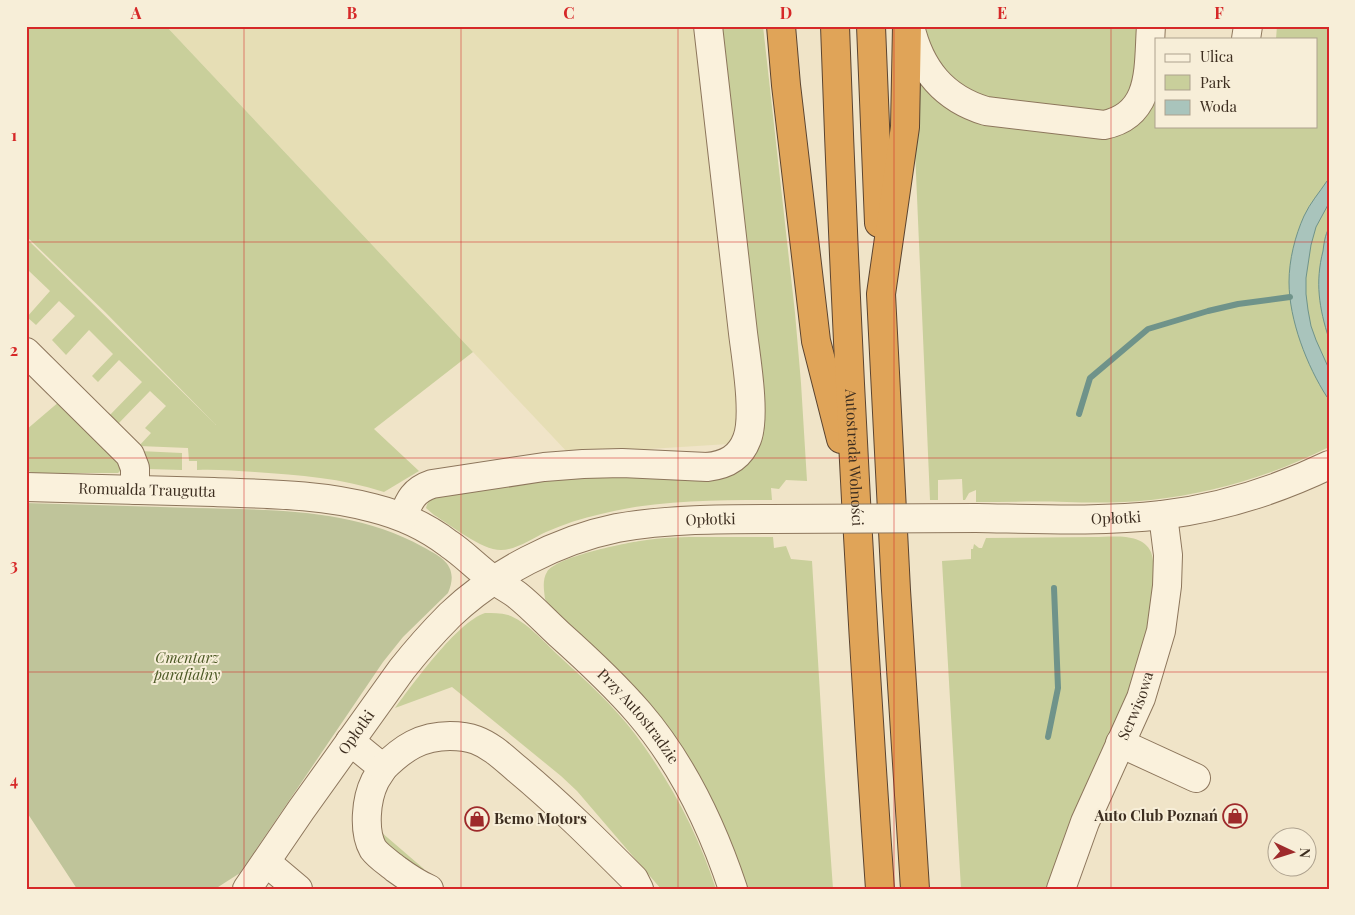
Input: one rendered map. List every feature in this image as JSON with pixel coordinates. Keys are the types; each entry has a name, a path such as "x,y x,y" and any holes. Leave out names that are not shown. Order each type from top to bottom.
{"highway":[{"path":"781,26 786,85 816,341 855,496"},
{"name":"Autostrada Wolności","path":"835,26 840,180 855,496 880,889"},
{"path":"871,26 881,294 896,590 915,889"},
{"path":"881,294 905,127 909,26"}],"street":[{"path":"403,517 410,499 423,487 432,484 544,467 583,464 622,463 707,468 728,463 744,447 750,428 748,384 708,26"},
{"path":"909,26 914,42 929,72 942,88 970,106 986,111 1104,125 1114,123 1130,113 1143,96 1146,84 1150,34"},
{"path":"26,352 130,454 135,468 134,490"},
{"name":"Opłotki","path":"247,889 386,690 419,648 456,610 494,581 525,562 558,546 615,529 654,523 696,520 1103,519 1164,515 1204,508 1262,492 1329,465"},
{"name":"Romualda Traugutta","path":"26,488 306,496 352,503 403,517"},
{"name":"Serwisowa","path":"1061,889 1085,822 1140,698 1161,631 1167,586 1168,554 1164,515"},
{"name":"Przy Autostradzie","path":"403,517 427,529 450,544 494,581 517,596 608,679 646,722 664,746 696,800 715,839 733,889"},
{"path":"429,889 413,882 374,850 369,840 368,805 375,780 394,757 417,742 428,738 454,736 475,739 486,744 497,753 550,797 634,878 639,889"},
{"path":"350,741 384,768"},
{"path":"1120,744 1196,778"},
{"path":"266,862 298,889"}],"shaded area":[{"path":"166,26 696,26 737,403 736,426 729,444 569,454"}],"green space":[{"path":"26,26 166,26 473,352 374,429 419,471 384,492 352,483 304,476 226,470 197,470 197,461 189,461 188,448 139,446 151,433 145,428 166,406 150,391 117,425 108,417 142,382 119,360 98,382 92,376 113,354 89,330 66,355 52,340 75,316 59,301 36,325 27,317 50,291 29,271 26,274 26,238 216,425 105,312 26,236"},
{"path":"716,26 763,26 795,313 807,481 786,480 779,489 771,488 772,500 664,503 622,509 573,522 546,532 513,548 493,549 475,542 426,508 433,497 445,490 749,457"},
{"path":"925,26 1140,26 1142,76 1113,113 982,101 938,70"},
{"path":"1277,26 1329,26 1329,447 1265,474 1220,488 1174,497 1130,502 976,502 976,490 969,493 965,500 963,500 962,479 938,480 938,500 930,500 915,150 919,79 1083,131 1155,88 1155,128 1318,128 1318,38 1276,38"},
{"path":"60,401 124,467 118,473 33,473 26,470 26,430"},
{"path":"139,451 182,453 182,470 147,469"},
{"name":"Cmentarz parafialny","path":"26,503 253,509 341,518 397,534 431,551 448,564 452,576 451,584 448,593 403,637 383,662 240,873 215,889 77,889 26,811"},
{"path":"1118,536 1141,541 1151,552 1154,568 1158,569 1142,662 1051,889 961,889 942,561 971,559 971,549 973,549 974,544 982,548 986,538"},
{"path":"706,537 773,537 774,548 786,546 791,559 812,561 833,889 744,889 741,880 545,599 544,578 547,572 553,566 575,556 640,541"},
{"path":"485,613 508,615 528,627 598,693 626,723 660,770 682,808 701,848 716,889 661,889 577,791 452,687 395,708 449,641 462,628"},
{"path":"381,832 424,869 418,876 385,849"}],"water":[{"path":"1327,181 1329,182 1329,203 1316,227 1311,245 1306,278 1306,294 1311,326 1329,369 1329,396 1327,397 1300,342 1292,312 1289,274 1295,240 1304,216"},
{"path":"1329,228 1329,339 1319,295 1319,273 1325,239"}],"waterway":[{"path":"1079,414 1090,378 1148,329 1238,304 1290,297"},
{"path":"1048,737 1058,688 1054,588"}],"place":[{"name":"Auto Club Poznań","path":"1235,816"},
{"name":"Bemo Motors","path":"477,819"}]}
